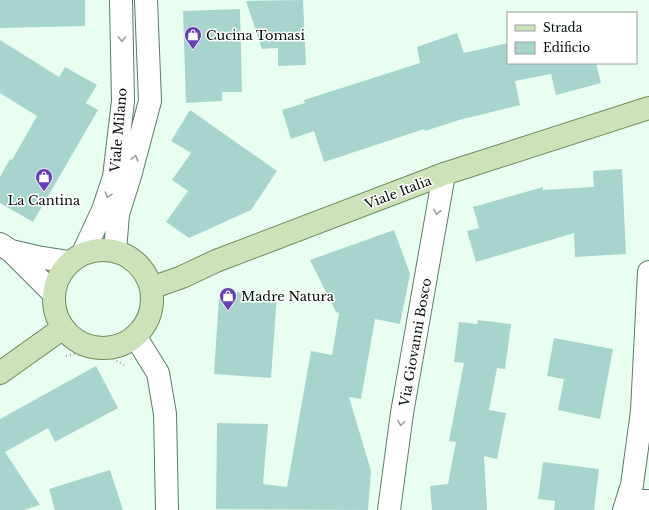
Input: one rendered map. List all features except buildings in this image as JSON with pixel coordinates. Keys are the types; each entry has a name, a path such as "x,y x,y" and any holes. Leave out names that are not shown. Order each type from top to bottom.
{"main road":[{"name":"Viale Italia","path":"151,288 182,277 216,261 444,174 649,108"},
{"path":"99,249 115,251 128,256 138,264 146,275 151,288 152,301 150,314 144,326 135,336 121,345 106,348 90,346 75,340 63,328 57,318 54,306 56,282 61,271 76,258 99,249"},
{"path":"0,373 63,328"}],"street":[{"name":"Viale Milano","path":"115,251 118,214 150,101 146,0"},
{"name":"Viale Milano","path":"76,258 103,210 114,177 123,101 128,1"},
{"name":"Via Giovanni Bosco","path":"389,510 402,413 444,174"},
{"path":"6,248 37,257 76,258"},
{"path":"6,248 54,294"},
{"path":"625,506 632,485 642,411 649,272"},
{"path":"135,336 158,373 165,414 167,510"},
{"path":"625,506 649,501"}],"path":[{"path":"59,359 74,354 108,356 126,366"}],"place":[{"name":"Cucina Tomasi","path":"193,50"},
{"name":"La Cantina","path":"44,192"},
{"name":"Madre Natura","path":"228,311"}]}
